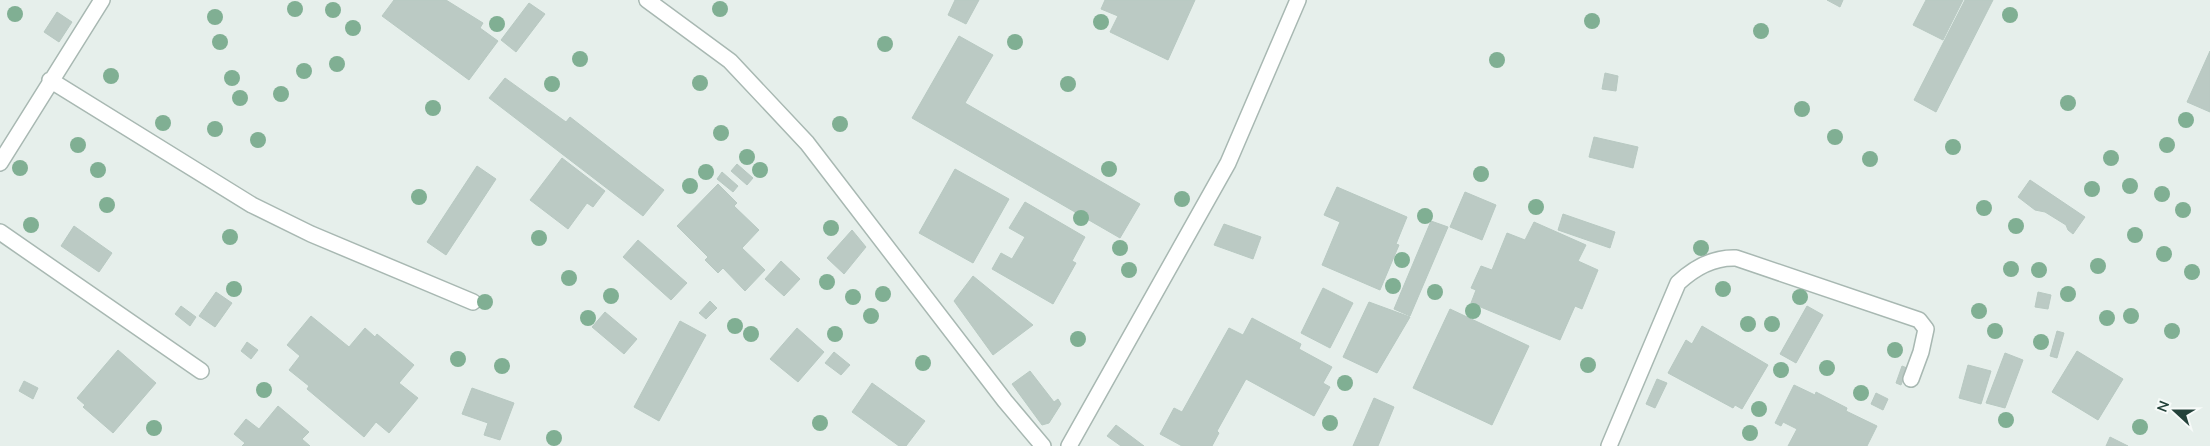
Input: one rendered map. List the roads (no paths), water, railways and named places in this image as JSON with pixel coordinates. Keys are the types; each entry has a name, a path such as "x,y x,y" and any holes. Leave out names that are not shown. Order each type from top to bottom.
{"street":[{"path":"0,163 50,80 102,0"},
{"path":"647,0 730,61 808,143 1005,400 1043,446"},
{"path":"1069,446 1228,163 1298,0"},
{"path":"50,80 252,205 311,234 473,302"},
{"path":"0,232 200,371"},
{"path":"1608,446 1678,283 1691,271 1721,257 1736,258 1919,320 1926,329 1921,352 1911,379"}]}
